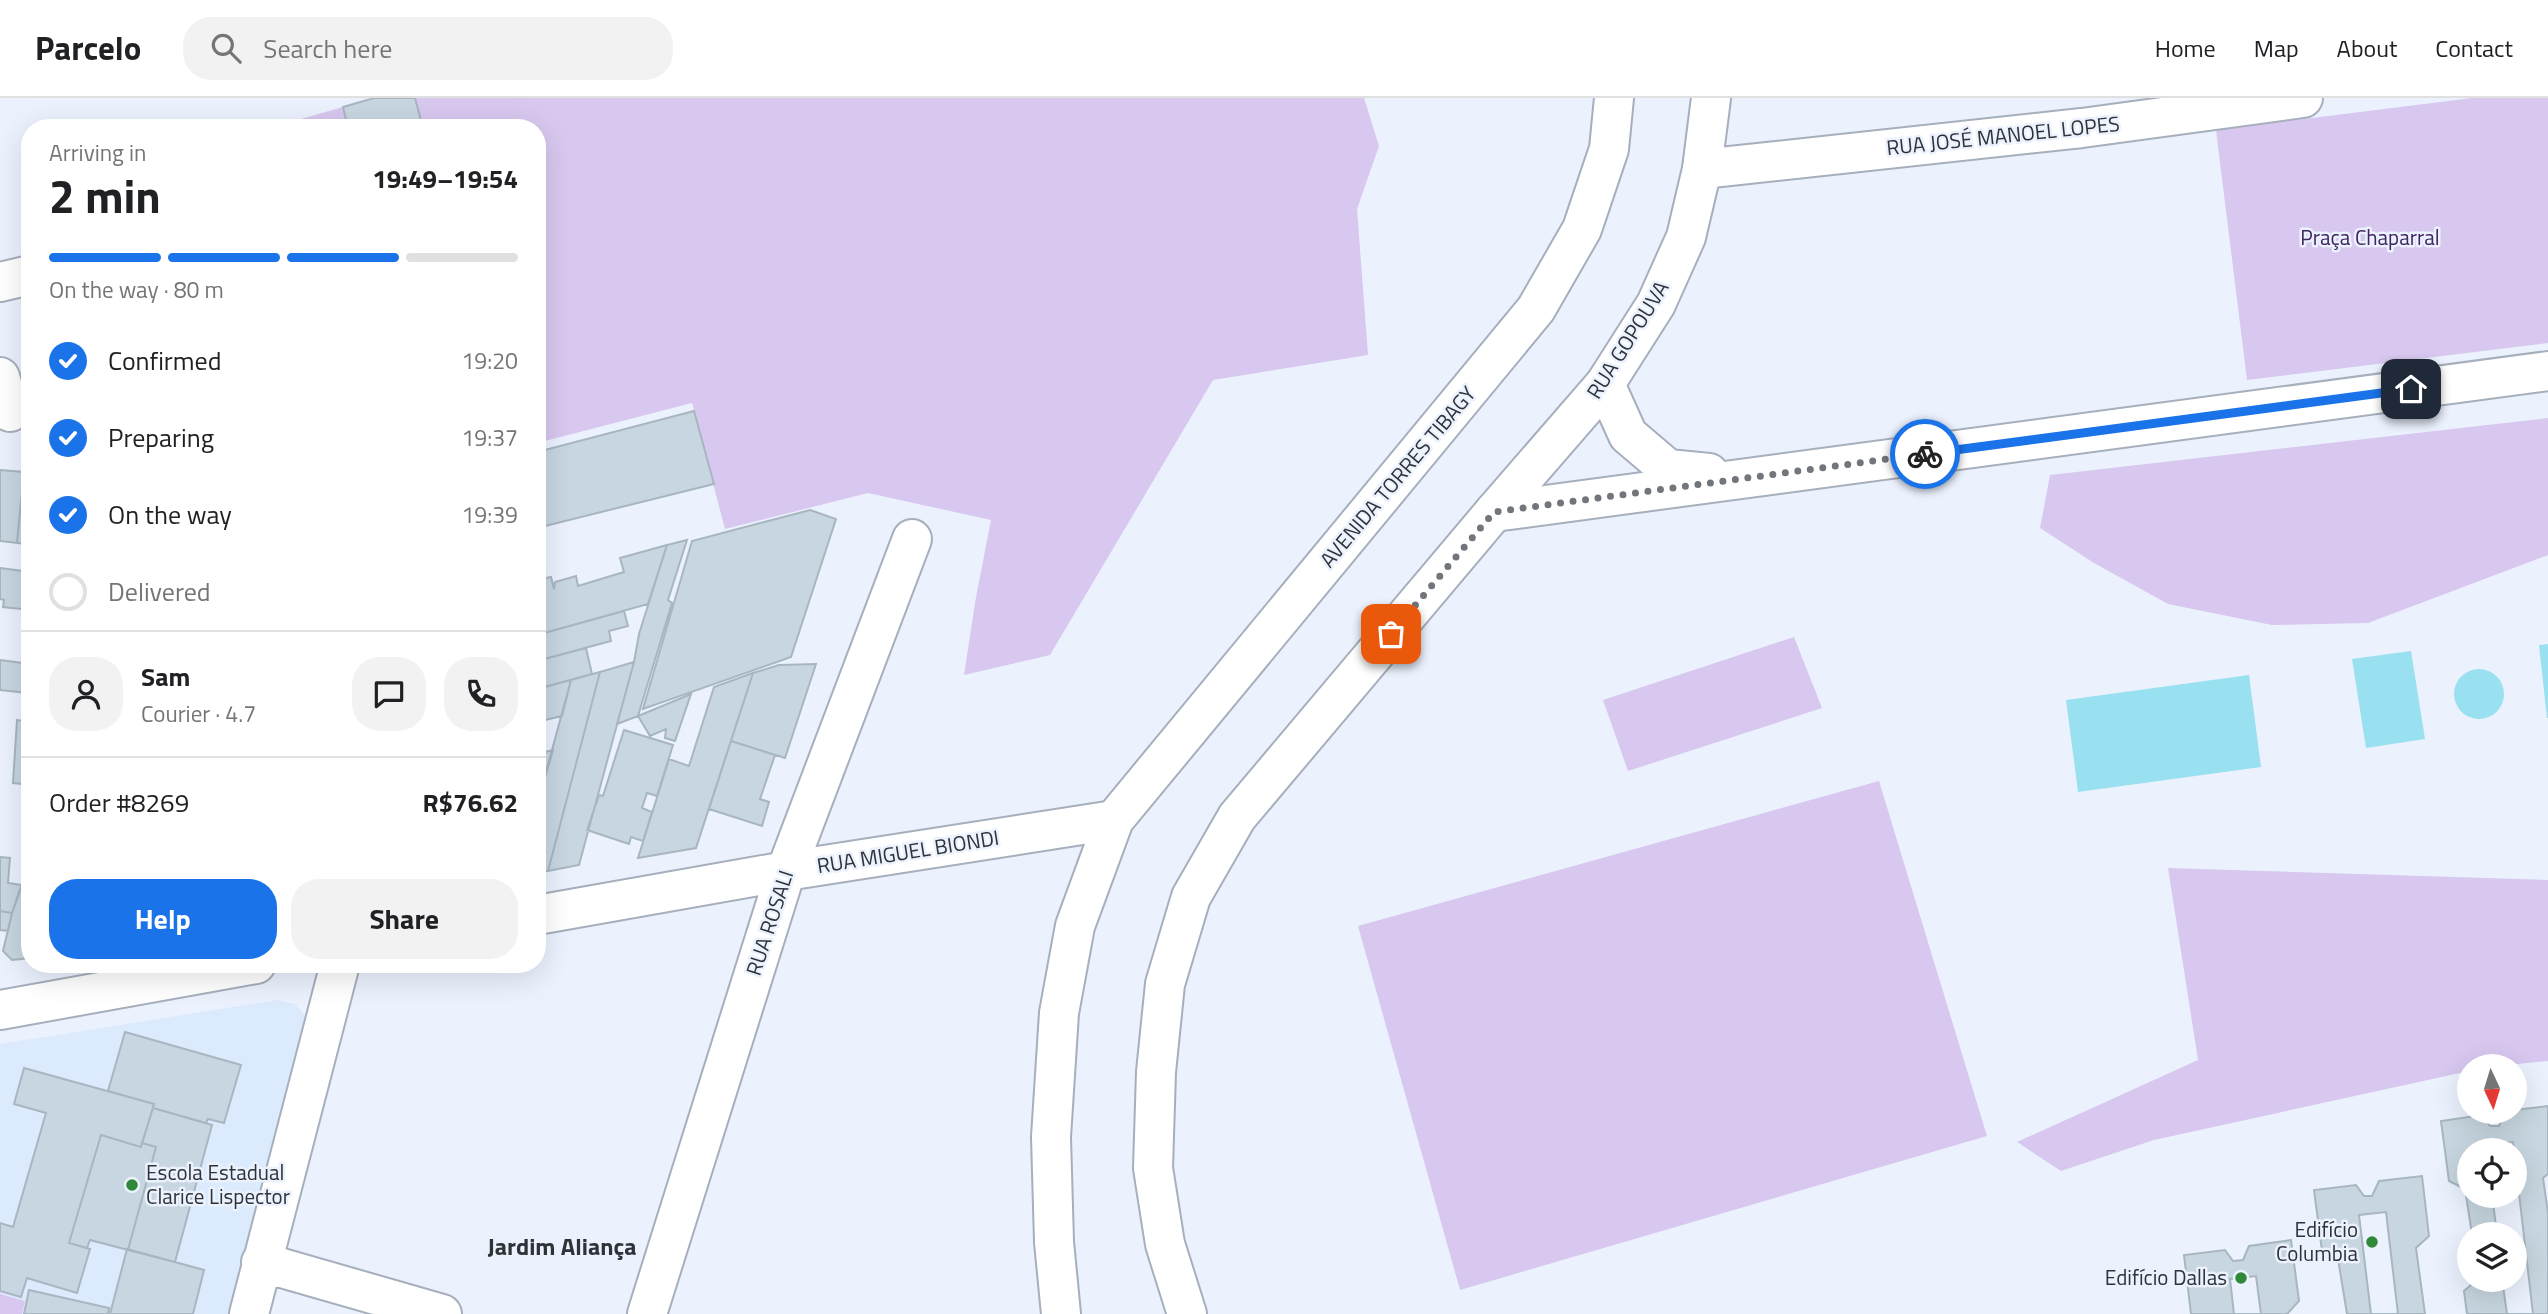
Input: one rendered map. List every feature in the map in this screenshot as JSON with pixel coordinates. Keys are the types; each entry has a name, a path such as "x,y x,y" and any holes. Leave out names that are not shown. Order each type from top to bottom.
{"street":[{"name":"AVENIDA TORRES TIBAGY","path":"1061,1314 1054,1242 1051,1137 1059,1013 1075,926 1114,820 1536,309 1582,229 1609,149 1614,98"},
{"name":"RUA GOPOUVA","path":"1187,1314 1165,1244 1153,1168 1156,1072 1166,984 1191,897 1237,817 1605,384 1656,304 1686,237 1702,169 1711,98"},
{"name":"RUA JOSÉ MANOEL LOPES","path":"1702,169 2082,128 2303,98"},
{"path":"0,282 21,277"},
{"path":"1494,512 2548,370"},
{"path":"1605,384 1628,435 1668,468 1752,477"},
{"name":"RUA ROSALI","path":"647,1314 786,872 912,539"},
{"name":"RUA MIGUEL BIONDI","path":"546,913 1114,820"},
{"path":"0,1010 206,973"},
{"path":"249,1314 338,973"},
{"path":"261,1262 442,1314"}],"shaded area":[{"name":"Escola Estadual Clarice Lispector","path":"277,1000 296,1004 308,1020 228,1314 0,1314 0,1044"}],"green space":[{"path":"374,98 1364,98 1379,146 1357,209 1368,355 1213,380 1050,655 964,675 991,520 868,493 725,529 692,403 546,441 546,119 301,119"},
{"name":"Praça Chaparral","path":"2472,98 2548,98 2548,343 2247,380 2216,130"},
{"path":"2548,418 2548,555 2368,623 2272,625 2168,604 2094,563 2040,528 2050,475"},
{"path":"1794,637 1822,708 1628,771 1603,700"},
{"path":"1879,781 1987,1136 1460,1290 1358,926"},
{"path":"2168,868 2548,880 2548,1061 2527,1063 2527,1054 2457,1054 2457,1074 2154,1140 2061,1171 2017,1142 2198,1060"},
{"path":"0,1294 25,1301 22,1314 0,1314"}],"water":[{"path":"2548,644 2548,718 2547,718 2539,645"},
{"path":"2411,651 2425,739 2366,748 2352,659"},
{"path":"2479,669 2497,676 2504,694 2497,712 2479,719 2461,712 2454,694 2461,676"},
{"path":"2249,675 2261,767 2078,792 2066,700"}],"building":[{"path":"374,98 415,98 421,119 346,119 343,107"},
{"path":"694,411 714,484 546,526 546,450"},
{"path":"0,470 21,472 17,543 0,541"},
{"path":"21,502 21,543 17,543"},
{"path":"810,510 836,519 791,657 643,709 692,541"},
{"path":"687,540 668,600 672,603 638,716 617,724 639,634 667,545"},
{"path":"667,545 648,604 546,632 546,578 551,577 554,589 555,582 576,576 578,586 624,572 620,558"},
{"path":"0,568 21,571 21,609 3,607 4,600 0,599"},
{"path":"624,611 628,626 609,631 611,641 546,659 546,633"},
{"path":"586,648 592,674 546,687 546,659"},
{"path":"0,660 21,663 21,692 0,690"},
{"path":"634,662 579,865 548,871 600,672"},
{"path":"816,664 785,758 731,741 753,673 779,665"},
{"path":"600,672 546,871 546,772 571,680"},
{"path":"753,673 696,848 638,858 669,759 689,766 714,687"},
{"path":"571,680 562,716 546,720 546,687"},
{"path":"691,694 675,741 665,738 666,729 650,736 638,716"},
{"path":"17,720 21,721 21,784 13,783"},
{"path":"624,730 673,745 657,796 647,793 642,808 652,812 643,841 631,837 629,844 587,830 599,795 603,796"},
{"path":"731,741 775,755 760,799 769,802 762,826 709,809"},
{"path":"553,750 546,774 546,752"},
{"path":"0,857 10,858 8,883 21,885 21,888 12,913 0,911"},
{"path":"21,887 21,959 12,960 3,951"},
{"path":"0,911 12,913 8,931 0,930"},
{"path":"125,1032 241,1065 224,1123 208,1119 206,1123 153,1108 154,1104 108,1091"},
{"path":"24,1068 154,1104 141,1147 101,1135 69,1243 90,1249 77,1293 27,1278 21,1297 0,1291 0,1223 13,1227 46,1113 14,1104"},
{"path":"2548,1106 2548,1174 2543,1178 2548,1213 2548,1314 2467,1314 2464,1292 2527,1292 2527,1222 2470,1222 2468,1208 2527,1208 2527,1138 2457,1138 2457,1185 2449,1181 2441,1121 2457,1119 2457,1124 2527,1124 2527,1108"},
{"path":"153,1108 212,1125 175,1262 128,1250 156,1147 142,1143"},
{"path":"101,1135 141,1147 142,1143 156,1147 128,1250 90,1240 87,1248 69,1243"},
{"name":"Edifício Columbia","path":"2422,1176 2429,1236 2416,1248 2425,1314 2347,1314 2338,1259 2322,1251 2314,1190 2356,1185 2364,1196 2372,1196 2379,1181"},
{"path":"2494,1208 2521,1208 2522,1222 2495,1222"},
{"path":"2386,1212 2398,1314 2371,1314 2359,1215"},
{"name":"Edifício Dallas","path":"2291,1240 2299,1301 2287,1314 2191,1314 2184,1255 2225,1250 2233,1261 2243,1260 2249,1246"},
{"path":"127,1249 204,1270 193,1314 110,1314"},
{"path":"2527,1262 2533,1314 2507,1314 2504,1292 2527,1292"},
{"path":"2256,1276 2261,1314 2234,1314 2230,1279"},
{"path":"29,1290 109,1308 108,1314 24,1314"}],"way so far":[{"path":"1391,634 1494,512 1925,454"}],"place":[{"name":"Escola Estadual Clarice Lispector","path":"132,1185"},
{"name":"Edifício Columbia","path":"2372,1242"},
{"name":"Edifício Dallas","path":"2241,1278"}],"district":[{"name":"Jardim Aliança","path":"562,1247"}],"route":[{"path":"1925,454 2411,389"}]}
